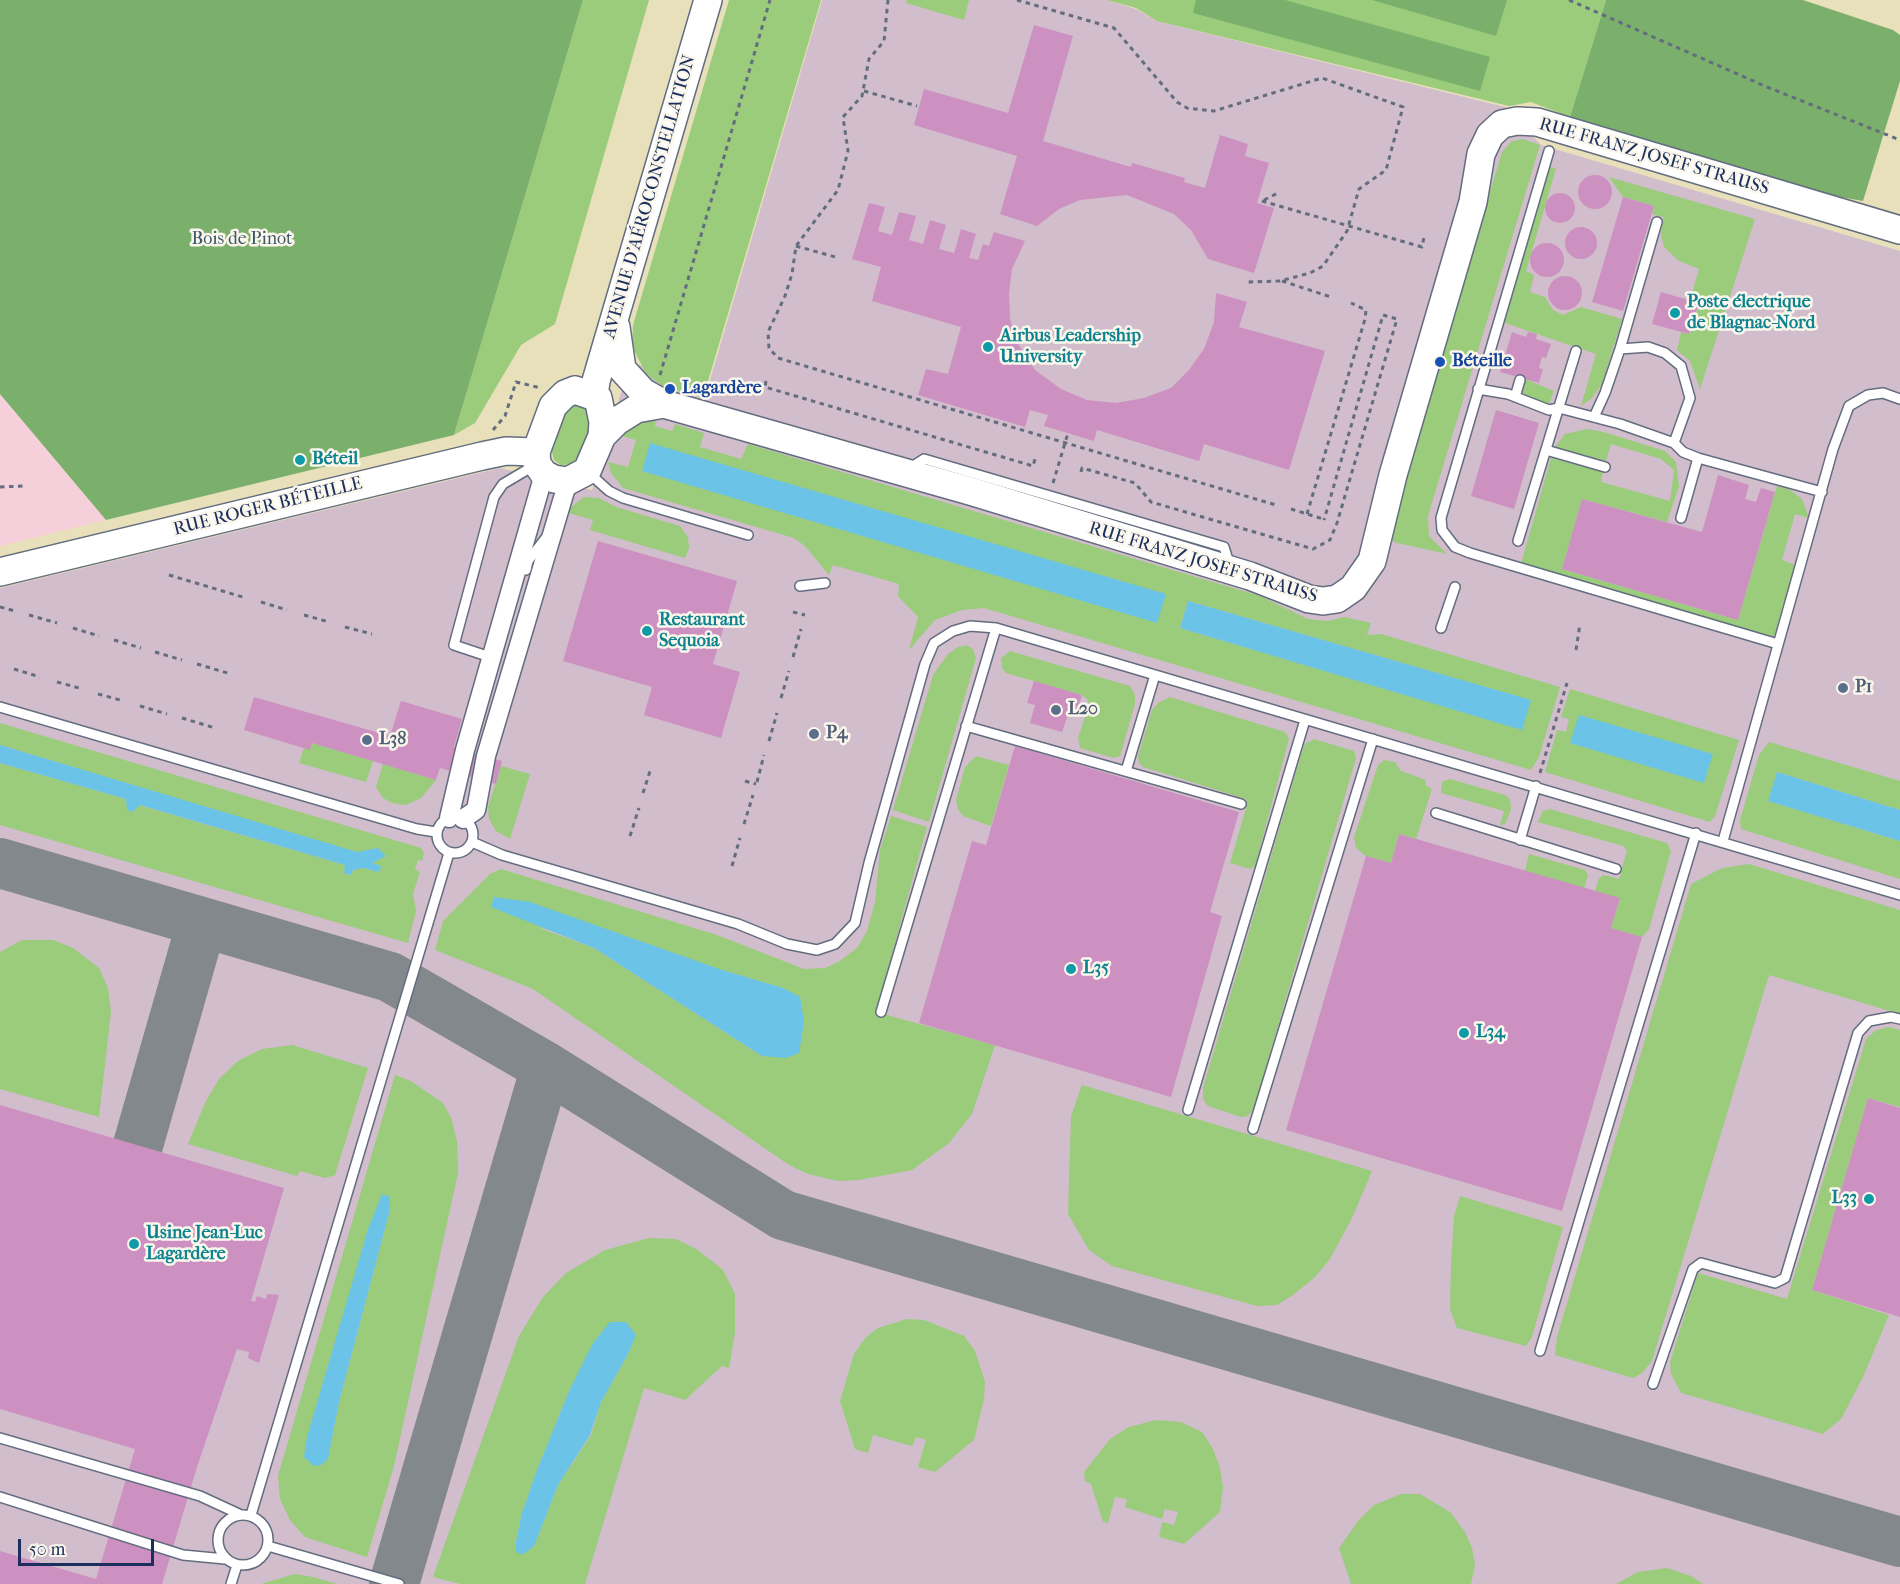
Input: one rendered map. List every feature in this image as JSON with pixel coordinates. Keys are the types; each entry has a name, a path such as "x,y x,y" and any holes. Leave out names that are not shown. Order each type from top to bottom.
{"street":[{"name":"AVENUE D'AÉROCONSTELLATION","path":"589,394 582,383 694,0"},
{"name":"AVENUE D'AÉROCONSTELLATION","path":"589,394 615,318 708,0"},
{"name":"RUE FRANZ JOSEF STRAUSS","path":"602,436 617,421 659,392 903,472 1287,588 1309,599 1323,601 1337,599 1363,577 1372,561 1393,475 1473,202 1481,154 1490,135 1502,124 1517,120 1537,122 1900,230"},
{"path":"615,318 622,369 631,381 659,392"},
{"path":"589,394 603,422 602,436 555,468 465,750 456,818 476,810 486,756 555,526 555,468 553,406 566,394 659,392"},
{"name":"RUE ROGER BÉTEILLE","path":"0,572 506,451 555,468"}],"lane":[{"path":"1549,151 1441,518 1442,531 1455,547 1778,644"},
{"path":"1594,417 1620,349 1657,222"},
{"path":"1620,349 1648,347 1665,353 1681,366 1690,398 1674,443"},
{"path":"1518,541 1576,351"},
{"path":"1515,397 1520,380"},
{"path":"1478,389 1515,397 1549,410 1559,408 1594,417 1674,443 1683,452 1698,458 1822,492"},
{"path":"1723,841 1833,449 1849,406 1868,395 1883,393 1900,399"},
{"path":"1546,450 1605,467"},
{"path":"1682,518 1698,458"},
{"path":"903,472 924,459 1224,547 1232,571"},
{"path":"555,526 528,561 502,648 493,658 454,645 494,497 503,484 555,468 622,498 748,535"},
{"path":"800,586 825,583"},
{"path":"1441,628 1455,587"},
{"path":"472,842 502,855 738,924 787,944 817,950 835,944 855,923 869,863 915,698 934,643 953,631 970,626 996,628 1900,895"},
{"path":"881,1012 996,628"},
{"path":"1126,771 1155,675"},
{"path":"0,707 417,829 436,832"},
{"path":"1188,1110 1305,720"},
{"path":"966,726 1241,804"},
{"path":"1253,1129 1373,739"},
{"path":"1520,840 1536,786"},
{"path":"1436,813 1616,869"},
{"path":"456,818 472,831 472,842 464,851 449,853 440,846 436,832 442,822 456,818"},
{"path":"1540,1351 1696,833"},
{"path":"251,1515 449,853"},
{"path":"1653,1384 1693,1269 1701,1263 1775,1283 1785,1278 1858,1033 1869,1021 1892,1017 1900,1019"},
{"path":"0,1438 200,1496 239,1514 251,1515 262,1522 268,1533 268,1546 262,1557 254,1563 237,1565 225,1559 183,1555 0,1497"},
{"path":"225,1559 219,1550 218,1530 227,1519 239,1514"},
{"path":"268,1546 399,1584"},
{"path":"231,1584 237,1565"}],"path":[{"path":"659,392 770,0"},
{"path":"888,0 884,41 869,59 864,91 843,117 848,151 838,190 796,246 792,274 785,297 768,332 769,348 778,358 1276,505"},
{"path":"1017,0 1114,28 1177,102 1187,108 1214,111 1322,78 1400,104 1403,107 1386,170 1359,189 1341,242 1323,266 1310,273 1280,281 1245,282"},
{"path":"1569,0 1767,87 1900,140"},
{"path":"864,91 917,106"},
{"path":"1278,193 1262,201 1422,247 1424,237"},
{"path":"796,246 839,258"},
{"path":"1280,281 1331,297"},
{"path":"1307,514 1365,319 1366,310 1351,303"},
{"path":"1081,472 1082,468 1135,483 1151,502 1313,549 1330,540 1397,319 1383,315 1323,519 1291,509"},
{"path":"488,433 505,417 516,381 545,389"},
{"path":"766,381 765,387 1033,466 1035,459"},
{"path":"1050,496 1068,433"},
{"path":"0,487 23,486"},
{"path":"169,576 246,598"},
{"path":"261,602 287,610"},
{"path":"0,607 15,611"},
{"path":"793,612 805,615"},
{"path":"29,615 57,623"},
{"path":"304,615 329,622"},
{"path":"1576,650 1580,624"},
{"path":"345,627 372,634"},
{"path":"73,628 99,636"},
{"path":"793,657 801,629"},
{"path":"114,640 141,648"},
{"path":"155,652 182,660"},
{"path":"197,664 231,674"},
{"path":"14,669 40,677"},
{"path":"781,698 789,671"},
{"path":"57,682 83,689"},
{"path":"1536,786 1567,683"},
{"path":"98,694 124,701"},
{"path":"140,706 167,714"},
{"path":"769,741 777,713"},
{"path":"182,718 215,728"},
{"path":"745,780 756,783 764,755"},
{"path":"643,793 651,768"},
{"path":"744,824 753,795"},
{"path":"630,836 639,808"},
{"path":"732,866 740,838"}],"shaded area":[{"path":"822,0 1107,0 1136,9 1157,21 1505,107 1541,145 1900,251 1900,1584 0,1584 0,588 500,468 592,490 630,362 708,387"},
{"path":"0,394 106,520 0,546"}],"green space":[{"name":"Bois de Pinot","path":"0,0 583,0 454,435 106,520 0,394"},
{"path":"583,0 649,0 555,324 521,345 475,423 454,435"},
{"path":"729,0 821,0 703,398 663,386 646,374 632,346 633,325"},
{"path":"907,0 969,0 964,20 906,3"},
{"path":"1107,0 1606,0 1570,117 1531,102 1509,106 1157,21 1136,8"},
{"path":"1196,0 1285,0 1490,57 1480,91 1193,13"},
{"path":"1372,0 1507,0 1496,36"},
{"path":"1606,0 1803,0 1893,30 1900,35 1900,81 1863,201 1812,192 1586,125 1570,117"},
{"path":"1523,139 1540,145 1428,516 1429,536 1447,554 1393,542 1392,531 1402,484 1502,152 1512,141"},
{"path":"1548,166 1556,169 1526,271 1534,275 1530,292 1545,297 1553,310 1563,315 1581,307 1622,319 1602,384 1592,398 1581,406 1596,354 1502,322"},
{"path":"1609,177 1755,219 1700,389 1690,361 1677,350 1681,332 1690,334 1699,303 1690,300 1699,269 1679,261 1664,247 1661,235 1663,217 1652,214 1654,206 1623,197"},
{"path":"1525,379 1554,391 1549,404 1522,396"},
{"path":"576,404 588,408 592,423 584,456 575,464 561,465 554,460 550,445 565,406"},
{"path":"644,420 656,420 655,426 672,431 675,424 704,433 700,447 741,459 748,444 1260,596 1308,619 1328,621 1344,617 1371,623 1367,635 1381,634 1560,687 1539,757 1531,770 984,608 962,610 935,620 909,650 918,617 898,596 899,584 833,565 829,575 805,546 794,538 623,488 611,473 608,462 628,467 636,440 618,435","holes":["1188,601 1530,700 1522,729 1180,628"]},
{"path":"1587,429 1665,451 1676,462 1679,486 1667,522 1582,499 1562,569 1738,620 1777,486 1790,490 1802,499 1809,518 1795,514 1782,560 1795,565 1774,637 1521,564 1551,458 1603,472 1601,482 1670,501 1674,470 1661,459 1611,444 1606,461 1555,447 1565,434"},
{"path":"584,497 599,498 616,507 680,526 688,537 689,548 685,558 590,530 593,520 565,512"},
{"path":"966,645 973,649 976,658 929,822 893,810 933,675 948,654"},
{"path":"1010,651 1130,686 1135,695 1135,704 1120,756 1114,758 1080,748 1078,738 1089,705 1087,699 1082,695 1006,673 1002,668 1001,658"},
{"path":"1570,689 1739,740 1715,816 1710,822 1545,772 1557,730 1566,732 1569,719 1561,717"},
{"path":"1170,697 1285,732 1289,739 1255,866 1250,869 1230,863 1247,805 1246,799 1143,767 1139,763 1138,756 1152,710 1158,703"},
{"path":"0,723 421,848 424,853 422,861 418,860 415,869 420,872 413,894 416,911 408,943 0,825 0,763 126,799 132,812 139,805 345,865 344,873 351,875 353,870 363,868 379,872 371,863 385,856 378,848 357,853 0,745"},
{"path":"1314,739 1354,751 1356,758 1254,1108 1248,1116 1241,1117 1208,1106 1203,1099 1203,1088 1301,755 1305,744"},
{"path":"1769,742 1900,781 1900,810 1777,772 1769,801 1900,841 1900,879 1741,829 1740,820 1759,755"},
{"path":"312,743 373,761 366,782 299,763 304,748"},
{"path":"976,756 1009,765 991,826 963,816 956,800 965,767"},
{"path":"1384,760 1395,762 1401,771 1426,780 1425,785 1432,789 1416,839 1399,834 1391,863 1366,856 1356,848 1354,837 1378,765"},
{"path":"383,764 436,780 421,798 406,805 392,803 383,798 376,787"},
{"path":"501,766 530,774 510,839 496,831 489,819 488,807"},
{"path":"1450,779 1505,795 1510,799 1511,809 1505,824 1500,825 1504,811 1441,793 1442,782"},
{"path":"1550,809 1667,843 1671,851 1649,929 1642,937 1611,928 1620,899 1595,891 1599,878 1604,875 1619,879 1627,850 1623,846 1538,822 1543,811"},
{"path":"891,816 927,827 876,1012 995,1045 972,1114 949,1143 912,1170 859,1180 838,1181 808,1174 789,1165 533,989 435,950 443,921 490,874 501,869 717,935 804,969 825,968 840,961 858,947 867,931 875,902 880,850","holes":["537,927 722,970 783,988 762,1056 594,948"]},
{"path":"1529,854 1585,870 1588,875 1584,888 1525,871"},
{"path":"1749,864 1900,910 1900,1014 1769,975 1652,1361 1642,1373 1633,1378 1555,1355 1557,1337 1691,884 1722,868"},
{"path":"22,940 53,940 73,948 99,968 108,988 111,1012 99,1117 0,1089 0,952"},
{"path":"1889,1027 1900,1030 1900,1107 1868,1098 1812,1290 1889,1315 1863,1377 1841,1419 1823,1434 1681,1393 1671,1374 1670,1362 1698,1273 1787,1299 1866,1039 1876,1030"},
{"path":"292,1045 368,1068 335,1175 325,1178 300,1171 297,1176 188,1144 205,1103 219,1079 238,1061 262,1049"},
{"path":"395,1075 411,1081 443,1103 451,1118 457,1141 458,1173 394,1466 367,1557 305,1537 290,1520 280,1499 278,1476","holes":["389,1197 389,1213 339,1402 328,1459 368,1229"]},
{"path":"1082,1085 1372,1171 1352,1218 1330,1259 1314,1278 1293,1295 1277,1305 1257,1306 1112,1266 1089,1250 1068,1214 1071,1116"},
{"path":"1460,1196 1563,1227 1532,1337 1526,1346 1457,1328 1450,1309 1451,1263 1454,1216"},
{"path":"649,1238 676,1239 698,1250 723,1270 735,1294 735,1332 729,1368 722,1366 685,1400 644,1388 585,1584 461,1584 433,1577 519,1336 543,1297 566,1273 605,1250","holes":["628,1354 601,1402 591,1435 558,1485 534,1546 515,1546 522,1513 537,1470 570,1389"]},
{"path":"907,1319 924,1320 964,1336 975,1351 985,1382 984,1399 974,1440 935,1472 918,1467 926,1440 916,1437 912,1446 873,1435 868,1453 855,1449 840,1401 854,1354 866,1337 878,1328"},
{"path":"1156,1420 1181,1422 1202,1432 1213,1449 1220,1468 1223,1487 1220,1512 1184,1544 1159,1537 1162,1522 1174,1525 1178,1512 1165,1509 1162,1519 1125,1507 1127,1499 1115,1497 1108,1523 1103,1522 1091,1484 1085,1481 1084,1472 1110,1439 1129,1427"},
{"path":"1401,1494 1420,1494 1450,1512 1465,1532 1472,1548 1475,1565 1471,1584 1351,1584 1339,1548 1358,1521 1374,1505"},
{"path":"1667,1568 1691,1576 1703,1584 1616,1584 1638,1572"},
{"path":"295,1574 313,1577 337,1584 261,1584"}],"water":[{"path":"650,443 1166,594 1157,623 642,471"},
{"path":"1188,601 1531,700 1522,730 1180,628"},
{"path":"1579,715 1713,754 1704,783 1570,743"},
{"path":"0,745 357,852 378,848 386,856 372,863 381,866 379,872 363,868 353,870 351,875 344,873 345,865 140,805 132,812 127,810 126,799 0,763"},
{"path":"1777,772 1900,810 1900,841 1768,801"},
{"path":"494,897 530,902 722,970 783,988 800,997 804,1022 799,1053 786,1058 762,1056 594,948 491,907"},
{"path":"382,1194 390,1197 389,1213 339,1402 328,1459 321,1465 314,1466 304,1457 307,1437 368,1229"},
{"path":"610,1322 626,1322 636,1335 601,1402 590,1435 558,1485 534,1546 524,1554 517,1553 515,1546 522,1513 537,1470 570,1389 593,1343"}],"building":[{"path":"1034,25 1073,36 1043,141 1131,167 1132,163 1185,178 1184,182 1205,188 1220,135 1248,144 1245,156 1269,163 1257,203 1274,208 1254,273 1208,259 1191,230 1174,214 1127,195 1080,200 1059,209 1037,226 1000,214 1017,156 914,125 924,89 1008,113"},
{"path":"1595,175 1607,180 1612,192 1607,204 1595,209 1583,204 1578,192 1583,180"},
{"path":"1560,193 1571,197 1575,208 1571,219 1560,223 1549,219 1545,208 1549,197"},
{"path":"1623,197 1654,206 1623,311 1592,302"},
{"path":"869,203 885,207 878,231 892,235 899,212 916,216 909,240 923,244 930,220 946,225 939,249 954,253 961,229 976,234 969,258 978,260 983,244 989,246 994,232 1025,241 1012,269 1009,293 1010,319 1018,344 1035,370 1061,389 1087,400 1116,403 1144,398 1171,388 1189,370 1204,349 1214,322 1216,293 1247,302 1239,327 1325,351 1289,470 1204,444 1199,461 1097,430 1094,441 1044,426 1048,415 1030,410 1025,427 918,395 926,369 948,374 961,327 872,301 881,267 852,259"},
{"path":"1581,227 1593,231 1597,243 1593,255 1581,259 1569,255 1565,243 1569,231"},
{"path":"1547,243 1559,248 1564,260 1559,272 1547,277 1535,272 1530,260 1535,248"},
{"path":"1565,276 1577,281 1582,293 1577,305 1565,310 1553,305 1548,293 1553,281"},
{"name":"Poste électrique de Blagnac-Nord","path":"1661,292 1699,303 1689,334 1652,324"},
{"path":"1512,332 1526,337 1528,332 1537,334 1536,339 1551,344 1546,358 1542,357 1539,368 1543,369 1539,383 1500,372"},
{"path":"1496,410 1539,423 1514,509 1471,496"},
{"path":"1718,475 1749,485 1745,499 1756,502 1761,488 1775,492 1738,620 1562,569 1582,499 1702,532"},
{"name":"Restaurant Sequoia","path":"598,541 737,581 713,664 740,672 721,738 644,715 652,687 563,661"},
{"name":"L20","path":"1034,681 1082,695 1075,717 1068,715 1062,732 1030,723 1035,705 1027,703"},
{"name":"L38","path":"254,697 390,736 401,701 462,719 454,747 502,761 496,784 440,768 436,780 312,743 310,750 244,730"},
{"name":"L35","path":"1015,746 1239,812 1210,912 1222,916 1171,1097 919,1023 972,841 986,845"},
{"name":"L34","path":"1399,834 1620,898 1611,928 1642,937 1562,1211 1286,1130 1366,856 1391,863"},
{"name":"L33","path":"1868,1098 1900,1108 1900,1317 1812,1290"},
{"name":"Usine Jean-Luc Lagardère","path":"0,1105 284,1188 251,1301 255,1302 257,1296 266,1299 267,1294 279,1295 259,1363 248,1358 249,1352 237,1349 197,1467 162,1584 0,1584 0,1551 96,1579 135,1449 0,1409"}],"taxiway":[{"path":"0,863 390,977 546,1067 783,1215 1900,1542"},
{"path":"138,1145 202,922"},
{"path":"394,1584 546,1067"}],"place":[{"name":"Poste électrique de Blagnac-Nord","path":"1675,313"},
{"name":"Airbus Leadership University","path":"988,347"},
{"name":"Béteille","path":"1440,362"},
{"name":"Lagardère","path":"670,389"},
{"name":"Béteil","path":"300,460"},
{"name":"Restaurant Sequoia","path":"647,631"},
{"name":"P1","path":"1843,688"},
{"name":"L20","path":"1056,710"},
{"name":"P4","path":"814,734"},
{"name":"L38","path":"367,740"},
{"name":"L35","path":"1071,969"},
{"name":"L34","path":"1464,1033"},
{"name":"L33","path":"1869,1199"},
{"name":"Usine Jean-Luc Lagardère","path":"134,1244"}]}
